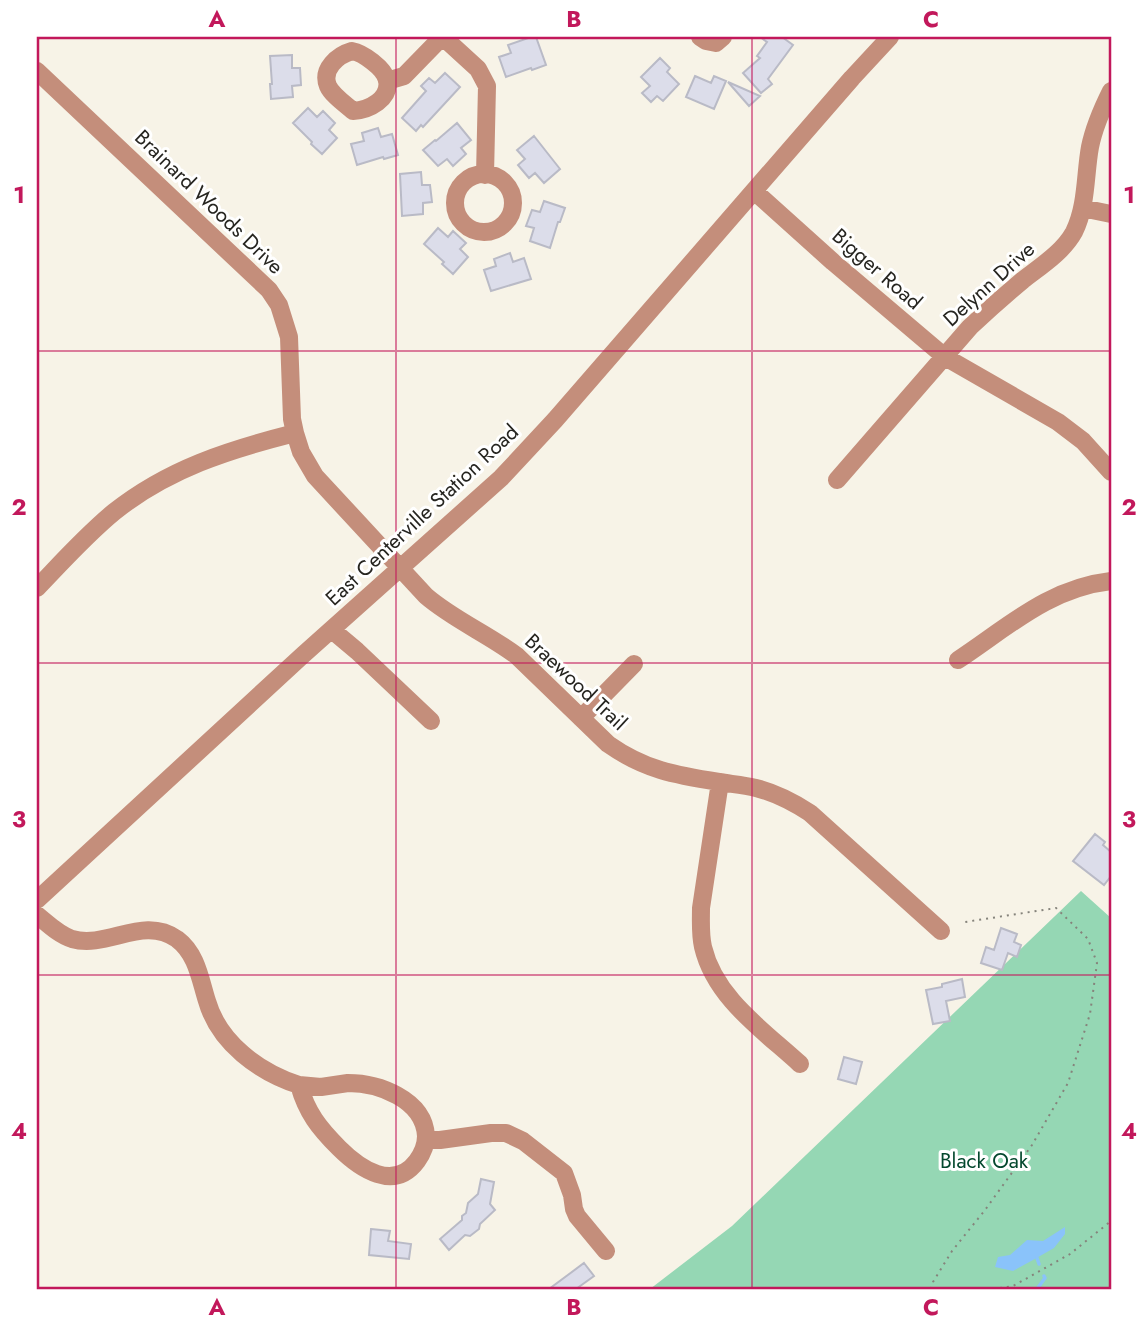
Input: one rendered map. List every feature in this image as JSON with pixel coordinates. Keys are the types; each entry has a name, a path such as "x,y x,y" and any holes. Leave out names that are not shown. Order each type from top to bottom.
{"street":[{"path":"387,81 404,76 442,37 478,69 487,86 485,175"},
{"path":"700,37 716,43 723,37"},
{"name":"East Centerville Station Road","path":"37,900 501,478 555,420 890,37"},
{"name":"Brainard Woods Drive","path":"37,71 269,290 279,305 289,337 292,419 301,452 315,476 400,569"},
{"name":"Delynn Drive","path":"837,480 970,327 1066,243 1073,233 1082,208 1093,137 1102,108 1111,91"},
{"name":"Bigger Road","path":"754,191 945,357 1058,422 1083,441 1111,472"},
{"path":"1082,208 1111,214"},
{"path":"37,588 107,518 165,478 209,457 295,433"},
{"name":"Braewood Trail","path":"400,569 440,608 517,656 581,719 622,754 663,772 755,788 791,801 810,813 941,932"},
{"path":"958,660 1047,600 1098,582 1111,581"},
{"path":"332,630 431,721"},
{"path":"581,719 634,664"},
{"path":"720,782 701,908 703,945 714,976 724,992 800,1064"},
{"path":"37,915 60,934 82,941 151,930 176,939 196,963 213,1017 227,1039 243,1055 299,1085 321,1087 359,1083 391,1092 421,1118 426,1139 421,1155 415,1164 398,1175 379,1175 366,1169 346,1155 324,1133 309,1112 299,1085"},
{"path":"426,1139 506,1133 523,1141 564,1173 577,1216 606,1251"}],"path":[{"path":"931,1289 952,1251 1032,1145 1068,1083 1090,1014 1097,963 1088,939 1056,908 965,922"},
{"path":"993,1289 1013,1286 1070,1254 1111,1222"}],"green space":[{"name":"Black Oak","path":"1081,891 1111,918 1111,1289 650,1289 732,1226"}],"water":[{"path":"1065,1227 1065,1234 1054,1248 1033,1260 1013,1271 995,1267 998,1257 1010,1255 1027,1240 1043,1241"}],"building":[{"path":"536,37 546,65 506,77 499,57 511,53 508,45"},
{"path":"760,37 782,37 793,45 768,79 772,84 761,93 743,73 760,58 757,56 767,42"},
{"path":"292,55 292,68 300,68 301,85 292,86 293,97 271,99 270,56"},
{"path":"660,58 670,68 667,72 679,84 663,101 657,96 651,102 642,93 650,86 641,77"},
{"path":"445,73 460,87 423,127 421,125 416,131 402,118 426,91 421,86 429,78 435,83"},
{"path":"695,76 711,83 714,76 726,81 714,109 686,97"},
{"path":"728,82 760,96 749,106"},
{"path":"308,108 317,117 323,111 335,123 329,130 337,138 322,154 293,123"},
{"path":"457,123 471,140 461,148 466,154 453,166 447,159 438,166 423,150"},
{"path":"378,128 381,137 392,134 398,155 357,165 351,144 364,141 362,133"},
{"path":"534,136 560,169 544,183 535,173 529,178 518,165 525,159 517,150"},
{"path":"421,172 422,185 430,185 432,202 423,203 423,214 402,216 400,174"},
{"path":"544,201 565,208 550,248 530,241 534,228 526,226 532,210 540,212"},
{"path":"438,228 448,237 453,231 466,243 460,249 468,257 453,274 424,244"},
{"path":"510,253 513,262 524,258 531,279 491,291 484,270 496,266 494,259"},
{"path":"1095,834 1105,842 1103,845 1111,852 1111,876 1104,885 1073,861"},
{"path":"1001,928 1017,934 1014,942 1021,945 1017,957 1008,953 1002,970 981,963 986,947 994,950"},
{"path":"962,979 965,997 946,1001 950,1021 933,1024 926,990"},
{"path":"844,1057 862,1062 856,1084 838,1079"},
{"path":"481,1179 494,1182 490,1204 495,1210 480,1224 479,1229 470,1236 465,1235 449,1250 440,1239 462,1220 468,1203 478,1194"},
{"path":"371,1229 390,1231 388,1241 411,1244 409,1259 369,1255"},
{"path":"584,1263 594,1276 576,1289 549,1289"}],"waterway":[{"path":"1037,1258 1039,1264"},
{"path":"1037,1289 1044,1276"}]}
